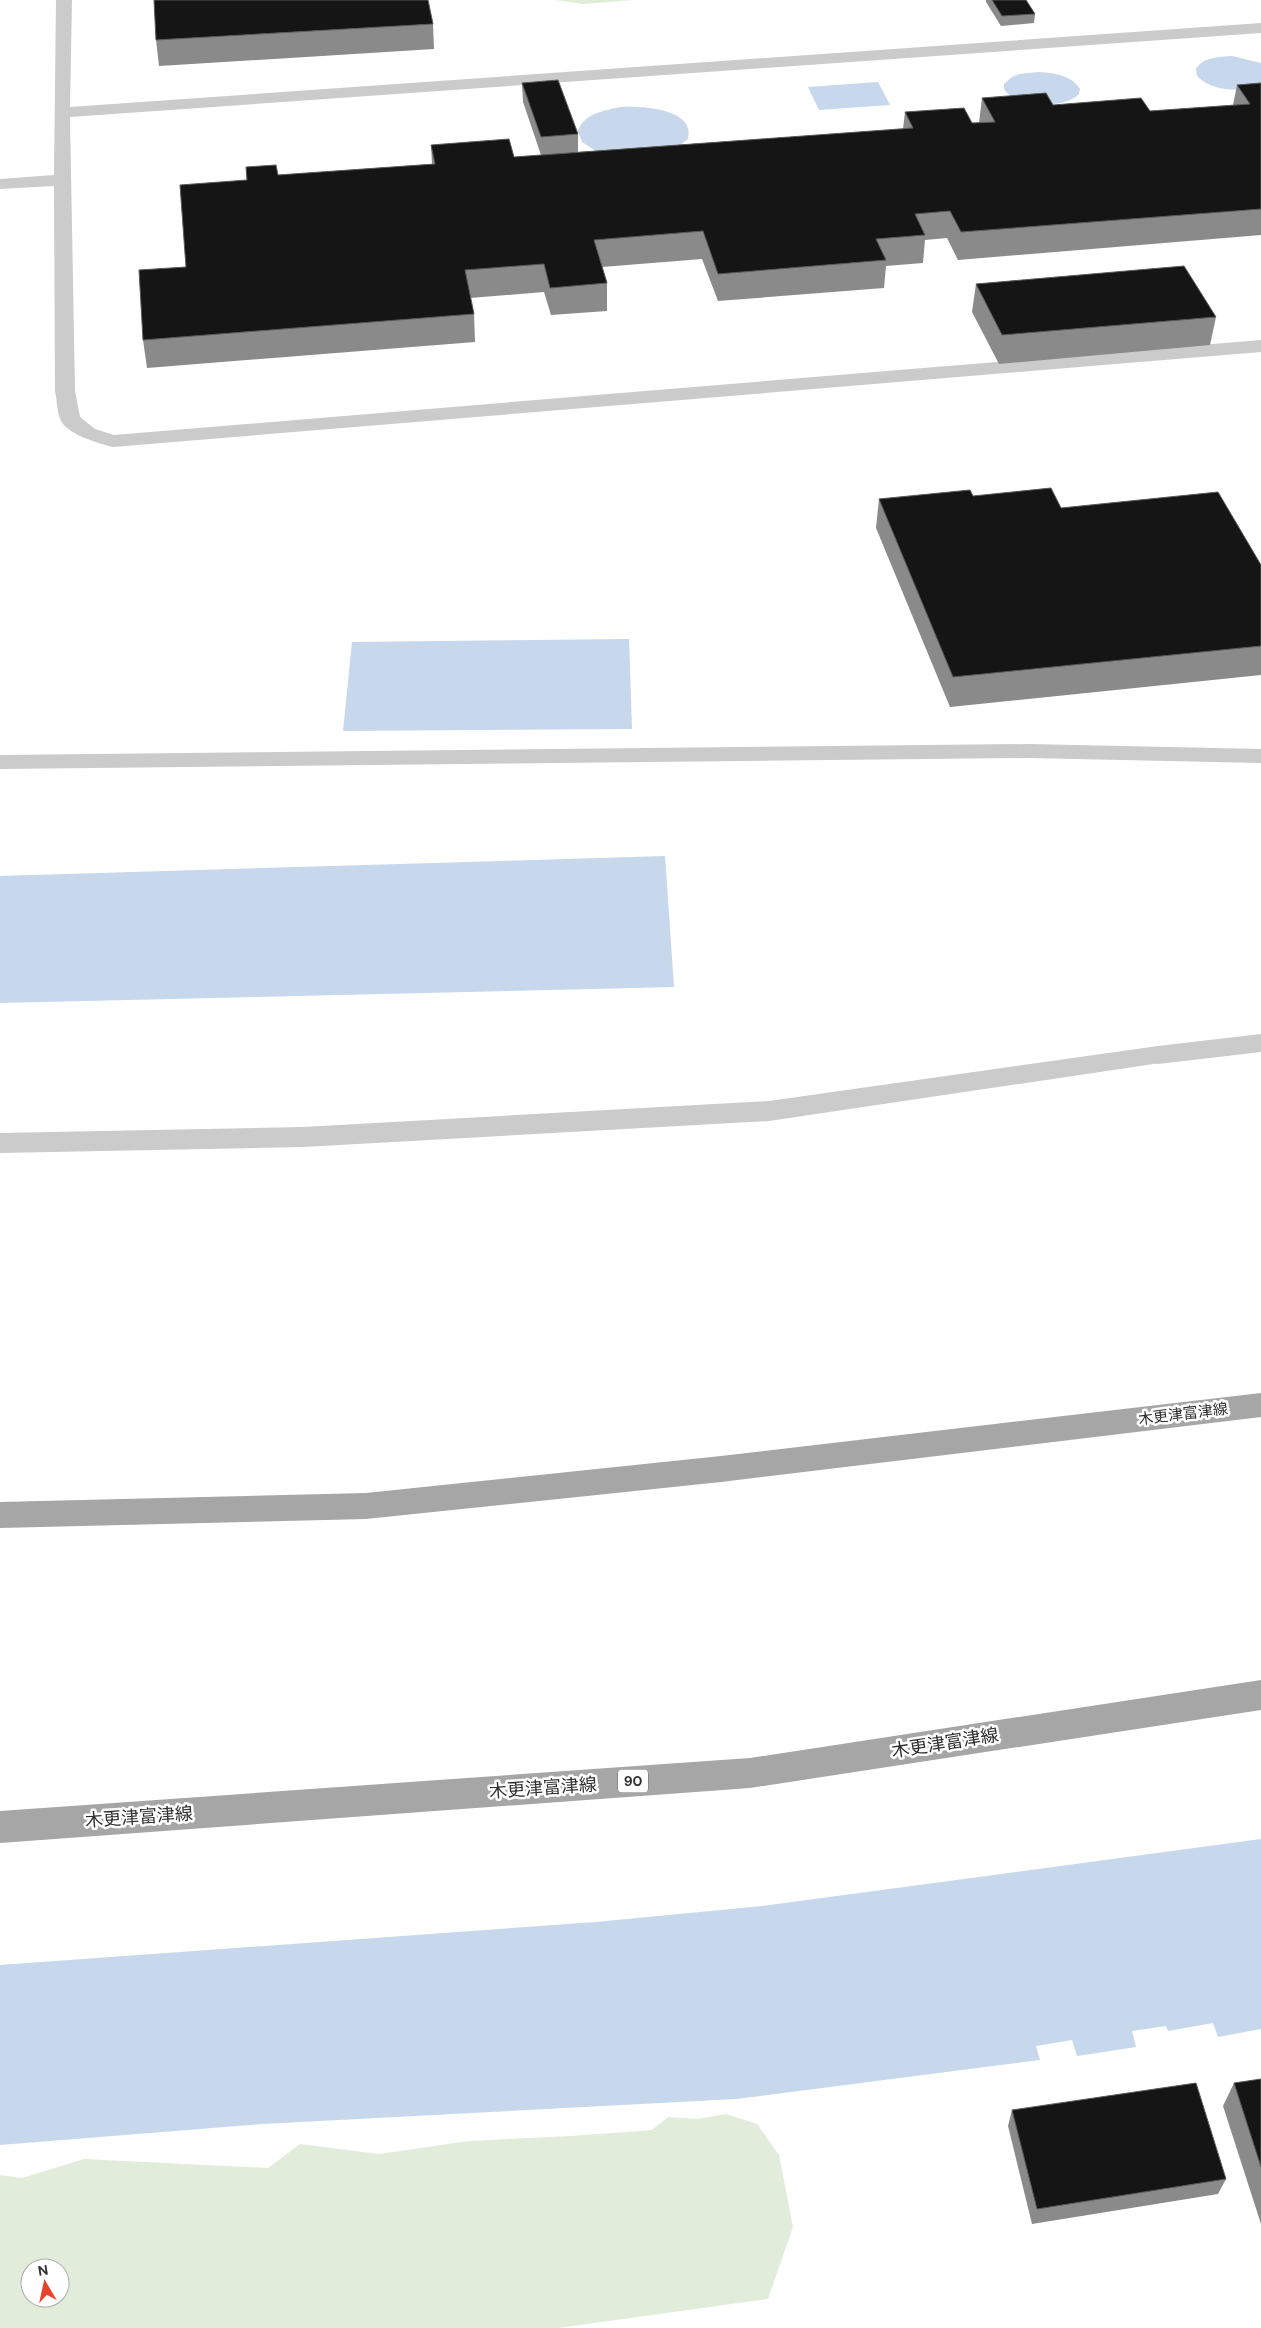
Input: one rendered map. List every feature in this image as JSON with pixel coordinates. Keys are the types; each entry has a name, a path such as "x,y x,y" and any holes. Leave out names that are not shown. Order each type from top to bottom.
{"main road":[{"name":"木更津富津線","path":"0,1515 366,1506 721,1469 1261,1404"},
{"name":"木更津富津線","path":"0,1827 750,1773 1261,1695"}],"street":[{"path":"64,0 62,113 65,391 70,419 88,433 113,441 1261,346"},
{"path":"62,113 1261,28"},
{"path":"0,184 64,180"},
{"path":"0,762 1029,751 1261,756"},
{"path":"0,1143 303,1137 768,1111 1158,1055 1261,1043"}],"green space":[{"path":"555,0 634,0 583,4"},
{"path":"726,2114 757,2124 779,2155 793,2227 768,2299 558,2328 0,2328 0,2175 22,2178 84,2159 268,2168 300,2144 379,2154 469,2141 652,2130 668,2117 697,2119"}],"water":[{"path":"1232,56 1261,63 1261,88 1236,90 1219,88 1197,76 1196,69 1203,62 1212,58"},
{"path":"1039,72 1056,74 1067,78 1080,89 1079,94 1072,99 1062,102 1040,104 1018,100 1004,89 1004,84 1012,77 1019,74"},
{"path":"878,82 890,105 819,110 808,87"},
{"path":"621,107 641,107 665,111 675,115 684,121 688,129 688,139 675,149 596,151 582,142 578,131 585,120 595,114"},
{"path":"629,639 632,729 343,731 352,642"},
{"path":"665,856 674,987 0,1003 0,876"},
{"path":"1261,1839 1261,2029 1218,2037 1213,2023 1168,2031 1166,2026 1132,2031 1136,2047 1077,2056 1072,2040 1036,2046 1040,2060 736,2099 263,2124 0,2145 0,1965 596,1922 762,1906"}],"building":[{"path":"154,0 428,0 433,24 156,40"},
{"path":"992,0 1026,0 1035,14 1002,16"},
{"path":"558,80 578,134 541,137 522,83"},
{"path":"1261,83 1261,209 961,232 950,211 915,214 925,235 876,239 886,260 718,274 703,231 594,240 607,283 550,288 544,264 465,270 474,314 143,340 139,270 186,267 180,185 247,180 246,167 276,165 278,175 435,164 431,145 509,139 514,157 913,128 905,112 964,108 972,123 995,122 982,98 1046,93 1053,105 1141,98 1150,111 1250,104 1237,85"},
{"path":"1184,266 1216,317 1002,335 976,284"},
{"path":"1051,488 1061,508 1218,492 1261,565 1261,646 953,677 879,499 970,490 973,496"},
{"path":"1261,2079 1261,2167 1234,2083"},
{"path":"1196,2083 1226,2179 1037,2209 1012,2110"}]}
